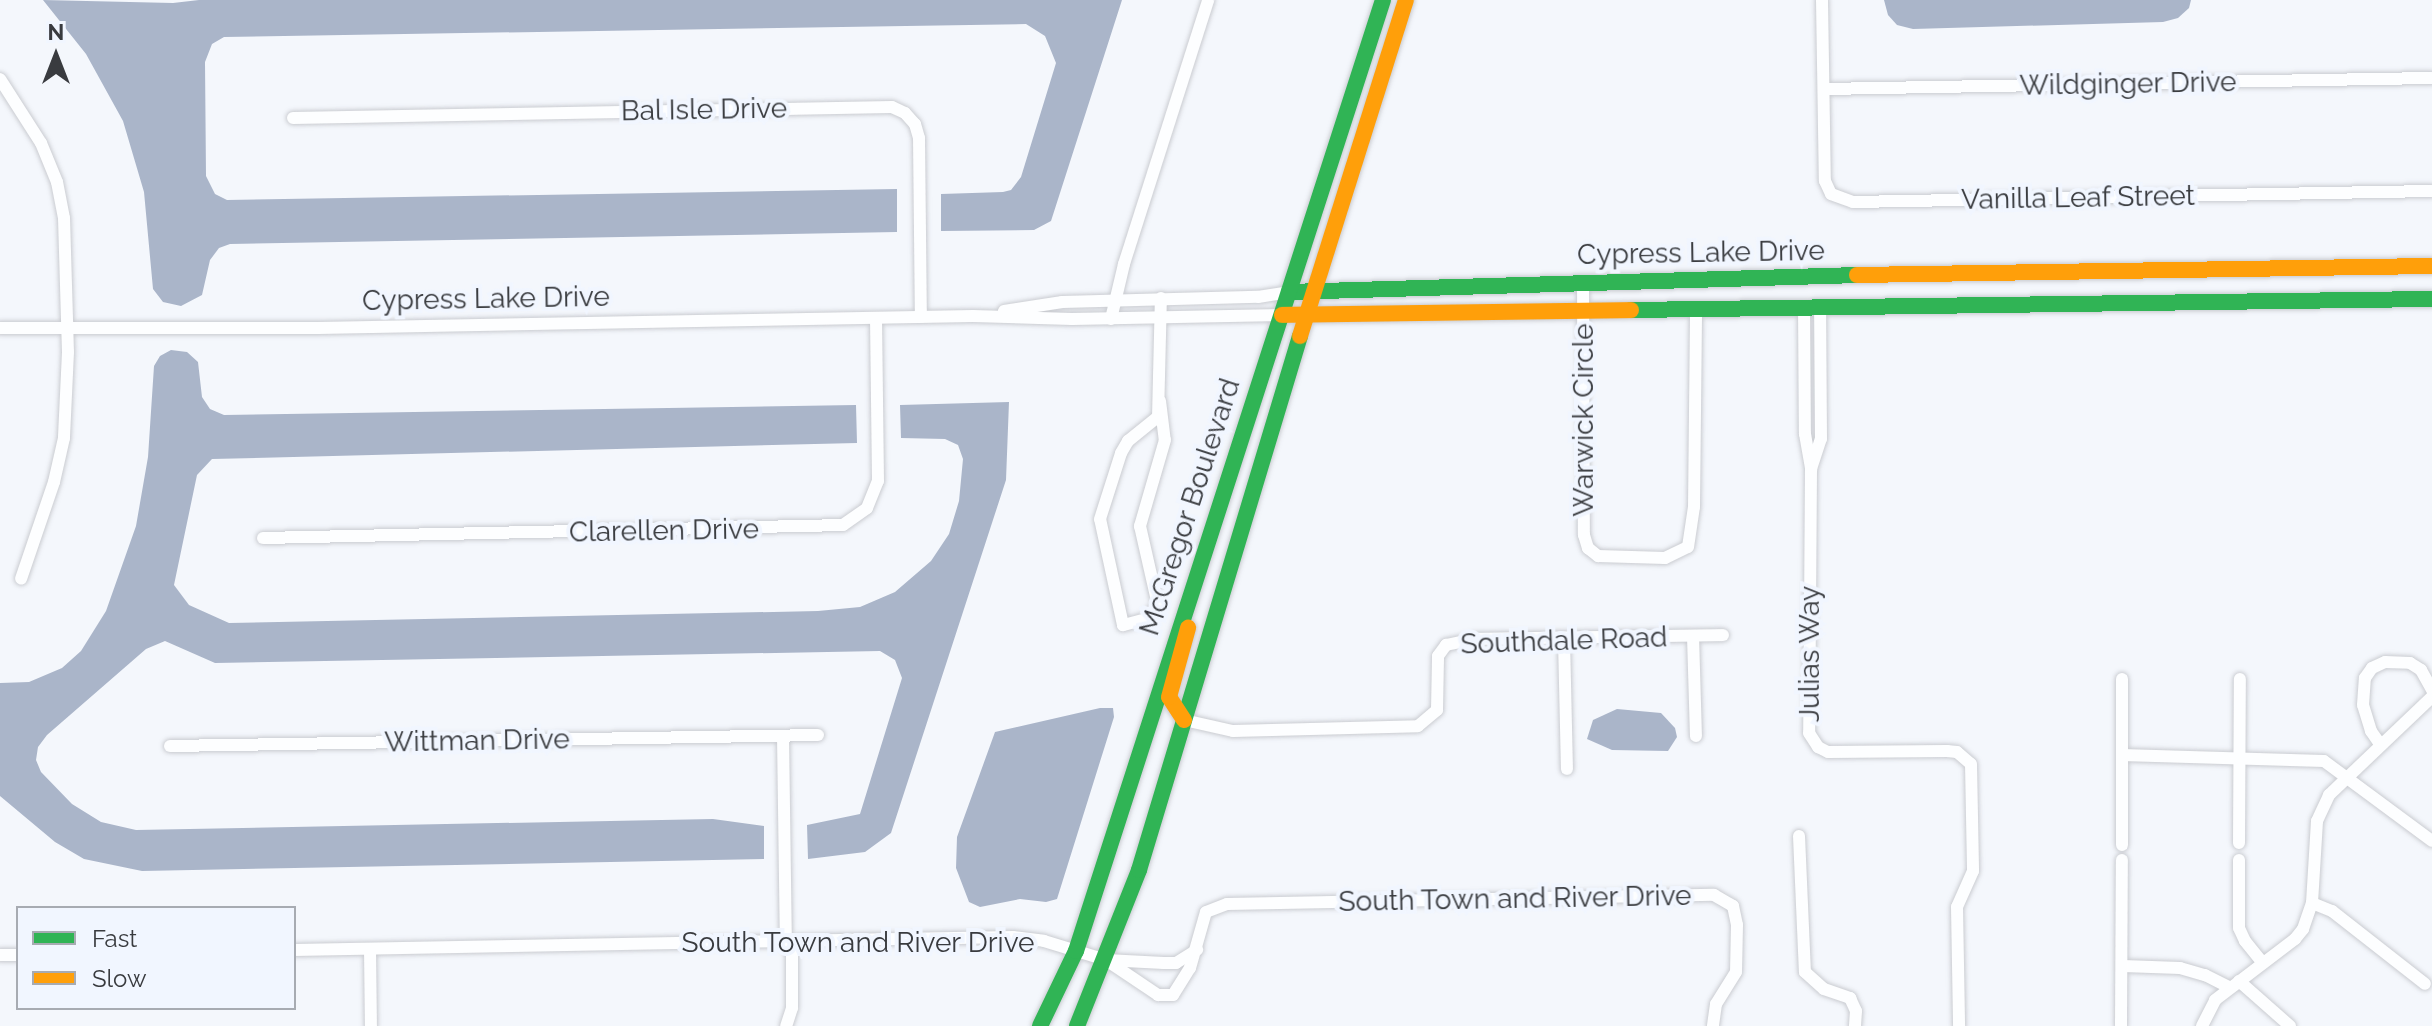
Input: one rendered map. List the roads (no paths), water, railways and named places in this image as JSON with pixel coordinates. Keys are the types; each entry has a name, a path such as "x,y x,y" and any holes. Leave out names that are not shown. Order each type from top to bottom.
{"main road":[{"name":"McGregor Boulevard","path":"1040,1026 1076,951 1383,0"},
{"name":"McGregor Boulevard","path":"1077,1026 1106,960 1139,870 1406,0"},
{"name":"Cypress Lake Drive","path":"1289,292 1583,281 2432,266"},
{"path":"2004,304 2005,274"},
{"name":"Cypress Lake Drive","path":"1282,315 1696,307 2141,306 2432,299"},
{"path":"1184,720 1169,697 1198,591 1197,572"}],"street":[{"path":"1111,319 1208,0"},
{"name":"Vanilla Leaf Street","path":"1822,0 1825,181 1831,194 1853,202 2432,191"},
{"name":"Wildginger Drive","path":"1824,89 2432,78"},
{"path":"0,79 41,143 57,182 64,218 67,327 64,438 54,482 21,579"},
{"name":"Bal Isle Drive","path":"293,118 892,107 905,113 915,124 919,138 921,317"},
{"name":"Warwick Circle","path":"1583,281 1584,535 1588,548 1598,556 1665,558 1688,547 1693,535 1696,307"},
{"name":"Cypress Lake Drive","path":"973,316 1062,302 1258,297 1289,292"},
{"path":"1160,401 1165,440 1140,526 1158,605 1146,619 1123,625 1100,519 1121,453 1128,441 1158,417 1161,298"},
{"name":"Julias Way","path":"1812,306 1805,434 1811,469 1808,722 1812,740 1828,752 1957,752 1971,764 1973,871 1957,907 1959,1026"},
{"name":"Cypress Lake Drive","path":"0,328 379,327 973,316 1111,319 1282,315"},
{"name":"Clarellen Drive","path":"263,538 843,525 867,508 878,481 876,318"},
{"name":"Southdale Road","path":"1184,720 1233,731 1418,726 1437,710 1438,656 1446,645 1475,639 1723,635"},
{"path":"1693,636 1696,736"},
{"path":"1564,639 1567,769"},
{"path":"2380,744 2365,719 2363,705 2365,678 2372,668 2385,662 2410,663 2421,670 2432,690"},
{"path":"2122,679 2122,845"},
{"path":"2239,843 2240,679"},
{"path":"2202,1026 2215,1000 2295,939 2309,916 2317,821 2329,795 2346,775 2432,697"},
{"name":"Wittman Drive","path":"170,746 818,735"},
{"path":"783,736 786,942 792,955 792,1008 786,1026"},
{"path":"2122,755 2312,758 2324,761 2432,841"},
{"path":"1799,836 1805,972 1824,989 1850,998 1856,1011 1855,1026"},
{"path":"2121,1026 2122,860"},
{"path":"2239,860 2239,928 2263,963"},
{"name":"South Town and River Drive","path":"296,950 1013,937 1044,941 1106,960 1176,963 1197,950 1206,912 1227,904 1714,895 1733,906 1737,938 1736,972 1716,1004 1713,1026"},
{"path":"2312,903 2332,911 2425,984"},
{"path":"370,949 371,1026"},
{"path":"1106,960 1158,995 1165,996 1179,989 1197,950"},
{"path":"2123,966 2180,968 2235,984 2290,1026"}],"water":[{"path":"43,0 173,3 199,0 1122,0 1051,221 1034,230 941,231 941,194 1003,192 1011,190 1021,177 1056,63 1045,36 1026,24 224,37 212,44 205,62 206,176 215,194 227,200 897,189 897,232 230,244 219,248 210,260 202,295 181,306 163,302 153,289 144,192 123,121 86,54"},
{"path":"1884,0 2191,0 2189,8 2178,18 2163,22 1913,29 1897,25 1888,15"},
{"path":"171,350 187,352 198,362 202,397 210,409 224,415 856,405 857,443 212,459 197,475 174,585 189,605 229,623 818,611 860,607 895,592 931,561 949,534 959,501 963,459 958,445 945,439 901,438 900,405 1009,402 1006,480 891,833 865,852 808,859 807,825 860,814 902,678 895,660 880,651 215,663 165,641 146,649 47,735 38,747 36,760 41,772 72,804 101,822 136,830 713,819 764,826 764,859 142,871 84,859 55,842 0,796 0,683 29,682 62,668 81,651 106,611 136,526 148,457 154,366 160,356"},
{"path":"1100,708 1113,708 1114,717 1057,899 1046,902 1020,899 980,907 969,902 956,868 957,837 995,732"},
{"path":"1617,709 1661,713 1675,728 1677,737 1668,751 1612,750 1587,739 1593,720"}]}
